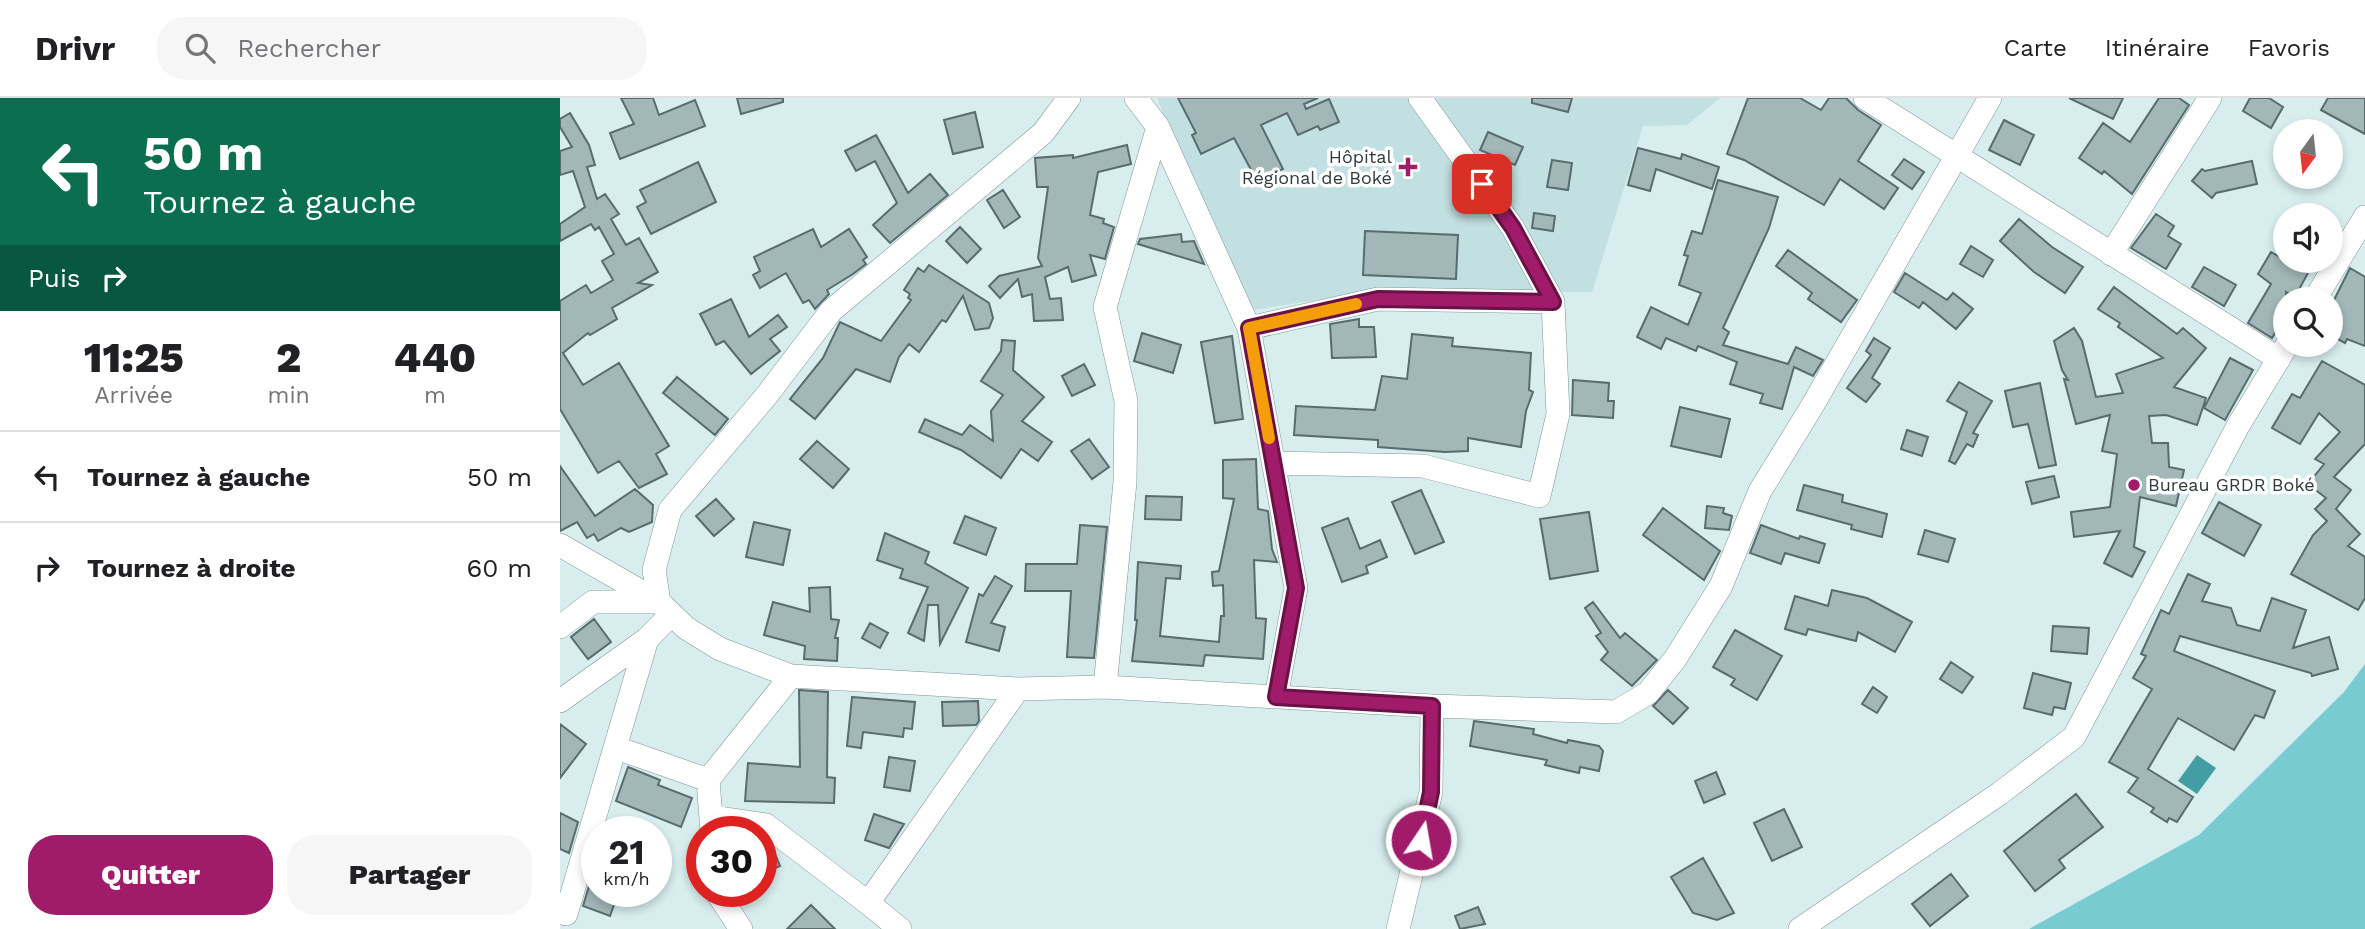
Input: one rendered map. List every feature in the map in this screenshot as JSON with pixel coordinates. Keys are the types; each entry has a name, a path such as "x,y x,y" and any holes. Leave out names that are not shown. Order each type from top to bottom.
{"street":[{"path":"566,914 648,639 665,608 654,570 670,510 766,395 831,311 1043,133 1069,98"},
{"path":"1136,98 1158,127 1249,328 1296,588 1276,697"},
{"path":"1273,463 1423,466 1539,496 1558,414 1553,302 1513,228 1420,98"},
{"path":"1865,98 2111,254 2273,346"},
{"path":"560,545 665,608 686,628 720,649 791,676 1018,689 1105,687 1432,706 1616,712 1648,694 1675,659 1721,586 1760,491 1990,98"},
{"path":"2111,254 2210,98"},
{"path":"1105,687 1125,482 1126,401 1105,307 1158,127"},
{"path":"2322,287 2365,217"},
{"path":"1249,328 1378,299 1553,302"},
{"path":"1800,929 2000,794 2074,737 2238,426 2280,357"},
{"path":"560,627 593,602 665,608"},
{"path":"560,701 648,639"},
{"path":"710,816 708,780 791,676"},
{"path":"868,903 1018,689"},
{"path":"1398,929 1431,792 1432,706"},
{"path":"617,748 708,780"},
{"path":"777,833 900,929"},
{"path":"727,907 741,929"}],"shaded area":[{"name":"Hôpital Régional de Boké","path":"1157,98 1720,98 1687,125 1643,126 1592,292 1376,291 1253,310 1202,209"},
{"path":"2365,664 2365,929 2029,929 2199,835 2344,692"},
{"path":"2197,755 2216,768 2197,794 2178,781"}],"building":[{"path":"621,98 653,98 659,115 695,100 705,126 620,159 610,133 634,124"},
{"path":"737,98 783,98 783,102 741,114"},
{"path":"1178,98 1318,98 1304,104 1306,109 1329,99 1339,122 1320,130 1318,126 1298,135 1287,113 1261,125 1283,169 1257,181 1234,138 1201,154 1192,135 1196,133"},
{"path":"1532,98 1572,98 1568,112 1532,103"},
{"path":"1748,98 1800,98 1821,110 1829,98 1846,98 1858,110 1881,125 1858,161 1898,188 1884,209 1840,179 1824,205 1744,160 1727,154"},
{"path":"2069,98 2123,98 2113,119"},
{"path":"2159,98 2179,98 2189,105 2132,194 2104,171 2102,174 2079,158 2103,123 2130,142"},
{"path":"2250,98 2269,98 2283,107 2276,119 2273,119 2271,128 2243,111"},
{"path":"2328,98 2365,98 2365,134 2343,122 2343,119 2321,110"},
{"path":"975,112 983,147 953,154 944,120"},
{"path":"570,113 589,145 595,165 587,167 597,199 605,194 619,214 611,219 626,245 639,238 658,272 638,283 652,285 612,308 617,319 590,335 588,333 563,353 583,385 619,363 669,446 656,454 667,474 639,488 619,461 598,473 560,409 560,301 586,285 591,293 613,280 602,261 614,254 599,227 595,230 591,224 560,241 560,224 585,207 573,171 560,175 560,151 572,147 560,127 560,119"},
{"path":"2004,120 2034,135 2020,165 1989,150"},
{"path":"1488,132 1523,147 1515,165 1480,150"},
{"path":"876,135 908,193 930,174 948,195 890,243 873,225 897,203 875,161 856,171 845,151"},
{"path":"1127,145 1131,164 1098,172 1090,215 1104,219 1103,223 1114,227 1105,259 1090,255 1096,275 1072,282 1068,267 1045,277 1050,299 1061,298 1063,320 1034,321 1032,294 1022,297 1018,279 1000,298 989,286 999,276 1042,266 1038,258 1048,187 1037,187 1035,158 1073,155 1073,158"},
{"path":"1638,148 1681,159 1682,154 1719,167 1712,189 1656,169 1650,191 1628,185"},
{"path":"1904,159 1924,172 1912,189 1892,175"},
{"path":"1552,160 1572,163 1568,190 1547,187"},
{"path":"2252,161 2257,184 2216,193 2212,198 2192,181 2202,169 2205,171"},
{"path":"698,162 716,202 651,234 637,207 646,202 640,190"},
{"path":"1718,180 1778,197 1769,228 1723,328 1729,332 1723,345 1788,364 1796,347 1823,360 1813,376 1794,367 1782,409 1760,403 1763,394 1730,384 1737,362 1698,346 1696,351 1666,338 1661,349 1637,337 1651,307 1688,325 1701,293 1679,285 1688,256 1684,255 1692,231 1702,234"},
{"path":"1003,190 1020,217 1004,228 987,200"},
{"path":"1534,213 1555,216 1553,231 1532,228"},
{"path":"2156,214 2174,226 2168,236 2181,244 2166,269 2131,248"},
{"path":"2019,219 2052,247 2083,267 2065,293 2034,272 2000,241"},
{"path":"960,227 981,249 967,263 946,241"},
{"path":"813,229 821,247 849,229 867,257 863,260 866,264 827,290 829,294 815,309 809,300 803,303 786,273 760,288 753,275 760,271 754,257"},
{"path":"1365,231 1458,235 1456,279 1363,275"},
{"path":"1181,234 1182,242 1194,241 1204,264 1138,244 1140,239"},
{"path":"1971,246 1993,260 1983,277 1960,264"},
{"path":"1788,250 1857,300 1841,322 1808,299 1812,293 1776,266"},
{"path":"2271,252 2273,273 2308,273 2300,287 2273,287 2272,338 2248,323 2271,284 2258,274"},
{"path":"929,265 989,303 993,318 989,328 975,330 963,296 946,322 942,320 919,352 909,344 899,357 890,382 856,369 815,419 790,399 823,358 840,322 881,341 911,300 908,298 910,294 904,290 918,268 924,272"},
{"path":"2204,267 2236,285 2224,306 2192,287"},
{"path":"2350,268 2365,277 2365,346 2347,339 2343,342 2343,287 2340,287"},
{"path":"1905,273 1947,300 1953,293 1973,309 1956,329 1923,302 1919,308 1894,292"},
{"path":"2114,287 2177,334 2183,328 2206,348 2174,387 2206,398 2197,425 2166,415 2149,416 2152,443 2168,443 2169,467 2184,470 2176,506 2140,497 2134,547 2145,552 2132,577 2104,563 2120,531 2074,537 2071,512 2110,507 2117,454 2102,451 2110,415 2076,424 2064,379 2068,380 2062,370 2054,341 2074,328 2082,341 2096,397 2123,393 2116,374 2163,358 2118,327 2120,323 2098,309"},
{"path":"731,299 749,337 778,315 787,327 770,339 780,351 751,374 724,341 716,345 700,314"},
{"path":"1359,319 1359,327 1374,327 1376,357 1332,358 1330,324"},
{"path":"1142,333 1181,345 1173,373 1134,361"},
{"path":"1412,334 1453,338 1452,346 1531,353 1529,390 1533,392 1526,411 1521,447 1468,438 1468,451 1445,452 1378,447 1378,440 1294,435 1296,406 1375,410 1382,376 1407,379"},
{"path":"1232,336 1243,419 1215,423 1201,342"},
{"path":"1874,338 1890,348 1872,378 1880,384 1866,402 1847,388 1871,355 1866,351"},
{"path":"1002,340 1015,341 1013,370 1044,397 1022,421 1052,442 1038,461 1021,449 1001,478 961,450 919,432 925,419 962,435 970,425 993,441 991,411 1003,395 981,381 1001,351"},
{"path":"2230,358 2253,370 2225,420 2204,408"},
{"path":"2322,361 2365,385 2365,444 2334,477 2351,490 2336,509 2360,534 2348,546 2365,557 2365,598 2358,610 2291,574 2313,535 2327,521 2315,509 2326,498 2308,484 2324,464 2315,459 2340,432 2319,413 2300,444 2272,428 2292,394 2300,398"},
{"path":"1084,364 1095,385 1072,396 1062,376"},
{"path":"677,377 728,419 715,435 663,393"},
{"path":"1573,380 1609,383 1608,401 1614,401 1613,418 1572,415"},
{"path":"1959,382 1992,401 1973,433 1978,435 1973,447 1967,444 1955,464 1949,461 1967,412 1947,401"},
{"path":"2040,383 2056,465 2039,468 2028,424 2013,427 2005,391"},
{"path":"1680,407 1730,419 1721,457 1671,446"},
{"path":"1907,430 1928,437 1922,456 1901,449"},
{"path":"1089,439 1109,467 1092,479 1071,451"},
{"path":"817,441 849,469 833,488 800,459"},
{"path":"1256,459 1258,509 1268,511 1272,549 1277,562 1254,560 1256,618 1266,619 1263,659 1205,655 1203,666 1132,661 1137,620 1138,562 1181,566 1180,579 1166,578 1160,636 1219,642 1221,616 1224,616 1223,585 1213,586 1212,572 1219,571 1234,499 1223,498 1223,460"},
{"path":"560,466 595,516 635,489 653,505 652,522 629,532 621,528 598,541 594,534 587,538 577,522 560,531"},
{"path":"2054,476 2059,497 2032,504 2026,482"},
{"path":"1804,485 1843,495 1842,502 1887,514 1882,537 1851,529 1852,525 1797,510"},
{"path":"1421,490 1444,542 1415,554 1392,502"},
{"path":"1146,496 1182,497 1181,520 1145,519"},
{"path":"716,499 734,519 714,536 696,516"},
{"path":"2219,502 2261,525 2244,556 2202,533"},
{"path":"1707,506 1724,508 1723,513 1732,516 1729,530 1705,528"},
{"path":"1663,508 1720,551 1704,580 1643,535"},
{"path":"1589,512 1598,571 1550,579 1540,519"},
{"path":"965,516 996,528 986,555 954,543"},
{"path":"1348,518 1360,549 1380,540 1387,557 1366,566 1368,573 1342,582 1322,528"},
{"path":"754,522 790,530 783,565 746,557"},
{"path":"1080,525 1107,527 1094,658 1067,657 1071,591 1025,591 1026,564 1077,564"},
{"path":"1761,525 1799,539 1800,536 1825,544 1819,563 1785,553 1781,564 1750,553"},
{"path":"1925,530 1955,539 1948,562 1918,554"},
{"path":"885,533 929,552 925,563 968,588 940,644 938,605 928,605 924,641 908,633 928,587 900,578 903,569 877,560"},
{"path":"2188,574 2210,584 2202,601 2231,608 2237,625 2260,631 2272,598 2306,610 2293,648 2329,637 2338,669 2312,676 2311,673 2180,636 2174,651 2275,691 2264,718 2255,715 2234,750 2178,718 2148,769 2193,797 2177,822 2169,818 2167,822 2151,812 2154,808 2128,792 2138,778 2109,762 2152,689 2133,678 2146,656 2141,654 2161,610 2169,614"},
{"path":"995,576 1012,586 991,623 1005,627 999,651 966,642 979,594 983,596"},
{"path":"830,587 831,619 839,620 835,638 838,638 837,661 804,659 805,646 764,635 773,602 810,612 809,588"},
{"path":"1832,590 1867,598 1912,622 1895,652 1858,632 1856,641 1808,629 1806,635 1785,629 1795,596 1828,606"},
{"path":"1593,602 1620,638 1625,633 1657,660 1632,686 1601,660 1608,652 1596,636 1601,633 1585,608"},
{"path":"594,619 611,642 588,659 571,637"},
{"path":"870,623 888,633 880,648 862,638"},
{"path":"2053,626 2089,628 2087,654 2051,651"},
{"path":"1735,630 1782,656 1757,700 1731,685 1735,679 1713,667"},
{"path":"1951,662 1973,677 1962,693 1940,679"},
{"path":"2033,673 2071,683 2065,709 2054,707 2052,715 2024,708"},
{"path":"1873,687 1887,697 1877,713 1862,704"},
{"path":"799,690 828,692 827,777 835,778 834,803 745,801 748,763 800,767"},
{"path":"1668,690 1688,708 1673,724 1653,706"},
{"path":"852,697 915,702 912,729 904,728 903,737 863,732 861,748 847,746"},
{"path":"978,701 979,721 976,725 943,726 942,702"},
{"path":"1474,721 1534,729 1533,734 1567,743 1568,740 1599,746 1603,751 1599,771 1580,767 1579,773 1545,765 1547,760 1470,746"},
{"path":"560,724 586,744 560,778"},
{"path":"889,757 915,761 910,791 884,787"},
{"path":"628,767 660,780 658,785 692,798 681,827 672,823 672,816 654,816 616,801"},
{"path":"1716,772 1725,794 1704,803 1695,781"},
{"path":"2076,794 2103,827 2059,860 2065,868 2035,891 2004,851"},
{"path":"1784,809 1802,847 1772,861 1754,823"},
{"path":"560,813 578,822 569,853 560,849"},
{"path":"874,814 904,824 889,848 865,840"},
{"path":"1703,858 1734,913 1717,920 1693,913 1671,877"},
{"path":"1951,874 1968,896 1930,926 1912,904"},
{"path":"811,905 835,929 787,929"},
{"path":"586,907 613,907 610,916"},
{"path":"1478,907 1485,924 1460,929 1455,916"}],"slow traffic":[{"path":"1269,438 1249,328 1356,304"}],"place":[{"name":"Hôpital Régional de Boké","path":"1408,167"},
{"name":"Bureau GRDR Boké","path":"2134,485"}],"route":[{"path":"1421,840 1431,792 1432,706 1276,697 1294,612 1296,588 1249,328 1378,299 1553,302 1513,228 1482,184"}]}
